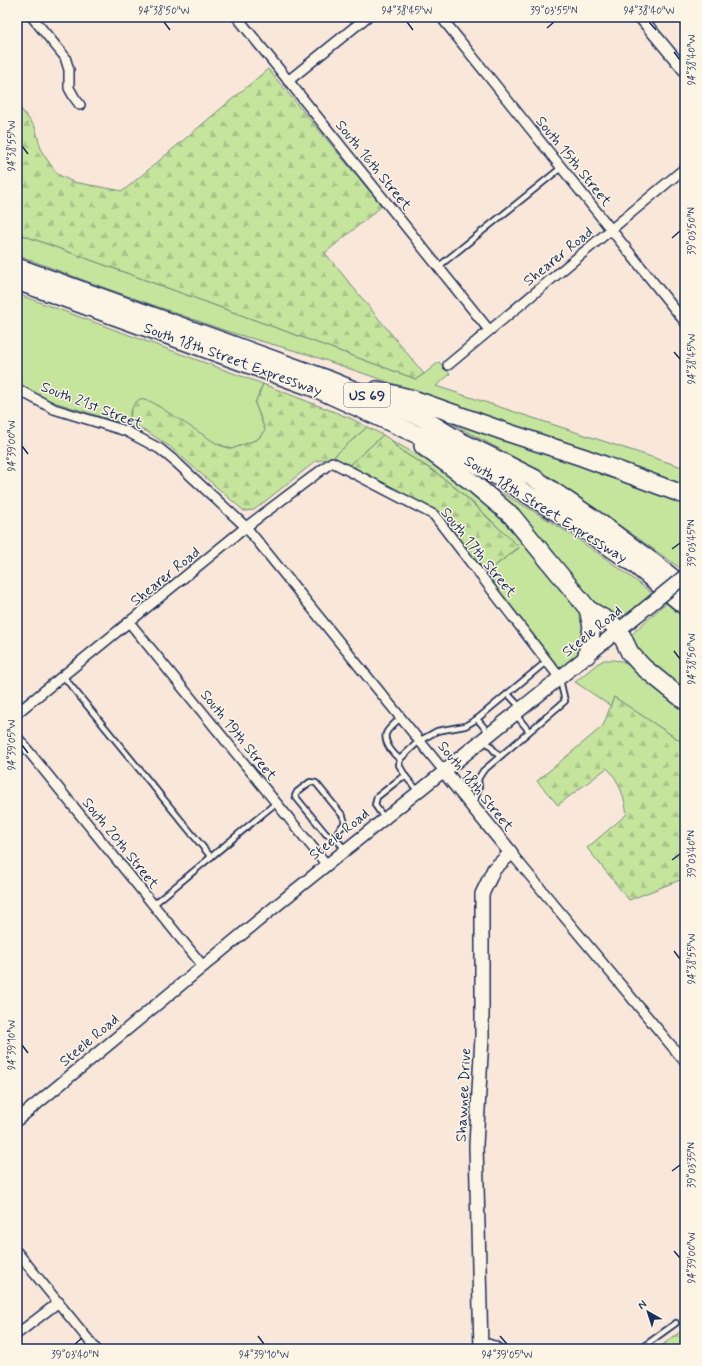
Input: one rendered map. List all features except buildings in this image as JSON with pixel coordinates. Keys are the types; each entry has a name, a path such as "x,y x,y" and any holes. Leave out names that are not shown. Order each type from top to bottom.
{"highway":[{"name":"South 18th Street Expressway","path":"17,267 327,379 422,418 458,440 534,478 600,523 685,588"},
{"name":"South 18th Street Expressway","path":"17,281 317,389 453,451 579,526 633,563 685,606"},
{"path":"327,379 413,399 582,457 685,495"},
{"path":"388,422 457,471 512,516 588,609 610,622 619,630 630,652 643,666 685,701"},
{"path":"587,655 592,627 588,609"}],"main road":[{"name":"Steele Road","path":"444,771 685,576"},
{"name":"South 18th Street","path":"444,771 511,853"},
{"name":"Shawnee Drive","path":"481,1344 476,1145 482,1037 482,894 494,868 511,853"}],"street":[{"path":"32,17 65,57 69,70 70,88 80,105"},
{"name":"South 16th Street","path":"237,17 490,330"},
{"path":"288,81 367,17"},
{"name":"South 15th Street","path":"441,17 685,322"},
{"path":"640,17 685,72"},
{"name":"Shearer Road","path":"448,365 685,168"},
{"name":"South 21st Street","path":"17,389 54,409 126,431 160,449 246,527"},
{"name":"Shearer Road","path":"17,713 246,527 332,462"},
{"name":"South 17th Street","path":"332,462 434,515 560,678"},
{"name":"South 18th Street","path":"246,527 444,771"},
{"name":"South 19th Street","path":"129,622 326,865"},
{"name":"South 20th Street","path":"17,737 203,966"},
{"name":"Steele Road","path":"17,1120 345,849 444,771"},
{"name":"South 18th Street","path":"511,853 685,1062"},
{"path":"17,1252 96,1349"},
{"path":"17,1334 59,1302"}],"lane":[{"path":"438,267 562,167"},
{"path":"418,791 406,777 399,765 400,759 419,741 437,731 465,726 477,719 547,661"},
{"path":"63,676 211,857"},
{"path":"473,807 479,787 478,779 483,771 565,701 560,678"},
{"path":"508,694 529,731"},
{"path":"400,718 385,733 384,739 393,755 400,759"},
{"path":"477,719 499,756"},
{"path":"384,818 375,805 377,797 401,778 406,777"},
{"path":"335,838 338,831 345,823 343,816 316,784 310,782 297,792 296,796 326,834 335,838 345,849"},
{"path":"153,905 276,803"},
{"path":"640,1349 676,1323"},
{"path":"481,1344 495,1344 502,1349"}],"green space":[{"path":"268,69 382,206 325,253 424,374 416,379 17,233 17,104 35,127 42,152 57,174 73,182 123,191"},
{"path":"17,233 416,379 439,362 450,374 436,386 685,468 685,487 649,472 310,355 229,332 17,255"},
{"path":"17,294 263,384 255,403 265,430 258,439 232,449 130,411 130,426 44,398 17,382"},
{"path":"263,384 350,418 367,427 332,458 316,461 254,510 244,511 169,446 146,431 130,426 132,407 140,399 152,402 219,445 232,449 258,439 265,430 255,403"},
{"path":"447,415 685,500 685,568 683,570 575,494 505,452 445,420"},
{"path":"367,427 383,435 350,465 332,458"},
{"path":"383,435 391,440 398,449 435,472 459,491 519,547 484,574 444,520 425,506 350,465"},
{"path":"391,440 450,474 485,502 500,517 581,614 585,622 583,651 562,668 557,668 484,574 519,548 457,489 435,472 406,454"},
{"path":"489,486 562,529 612,563 653,594 630,612 620,617 610,615 593,605"},
{"path":"666,603 685,619 685,694 647,663 635,648 632,641 635,631"},
{"path":"604,660 622,661 685,710 685,744 614,697 611,706 575,682"},
{"path":"614,697 685,744 685,878 629,900 587,848 627,814 621,790 615,778 607,768 558,805 537,781 603,726"},
{"path":"685,1328 685,1349 657,1349"}]}
